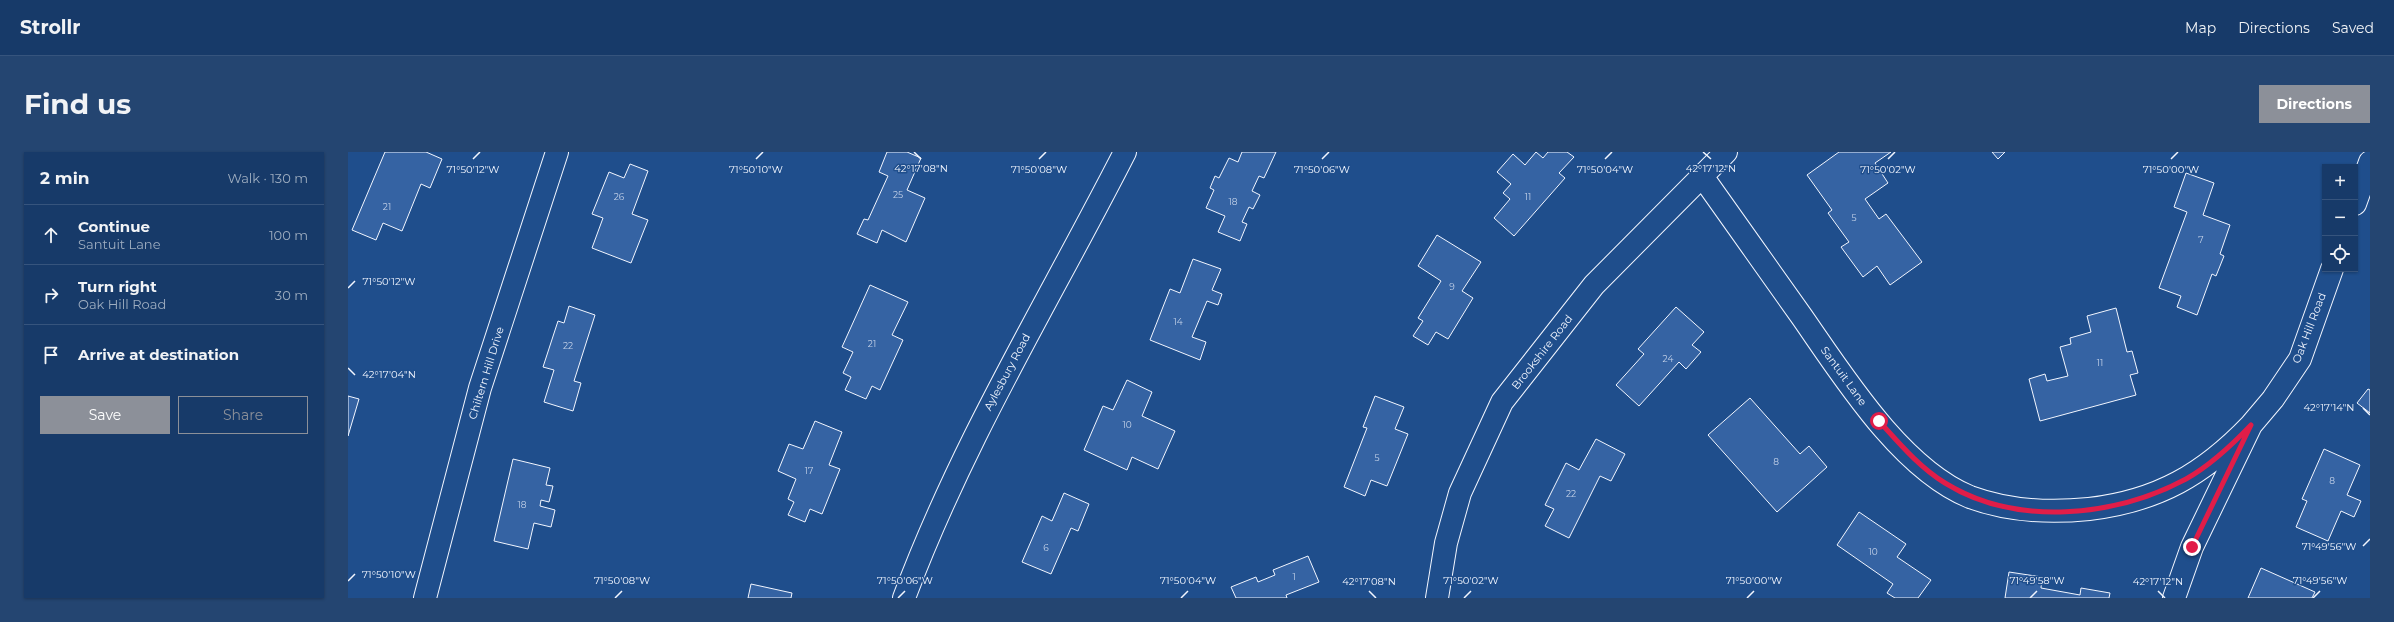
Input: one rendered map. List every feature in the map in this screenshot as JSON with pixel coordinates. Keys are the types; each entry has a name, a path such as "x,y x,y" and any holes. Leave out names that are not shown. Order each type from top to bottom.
{"street":[{"name":"Chiltern Hill Drive","path":"424,598 480,388 557,152"},
{"name":"Aylesbury Road","path":"904,598 927,535 962,459 1125,152"},
{"name":"Brookshire Road","path":"1437,598 1446,543 1460,493 1502,402 1594,285 1726,152"},
{"path":"2356,200 2370,162"},
{"name":"Santuit Lane","path":"1702,176 1859,397 1900,444 1922,466 1944,483 1970,496 2034,511 2069,511 2129,503 2187,478 2212,461 2251,425"},
{"name":"Oak Hill Road","path":"2174,598 2192,547 2251,425 2273,399 2300,359 2331,272"}],"building":[{"path":"385,152 426,152 442,159 430,188 421,184 402,231 383,223 376,240 352,230"},
{"path":"887,152 907,152 921,158 907,190 925,198 906,242 882,230 877,243 857,234 864,219 868,220 888,176 879,172"},
{"path":"1242,152 1276,152 1264,178 1259,176 1252,191 1260,195 1253,209 1249,207 1242,222 1247,224 1240,241 1218,232 1225,216 1206,208 1214,190 1210,188 1215,176 1219,178 1229,158 1238,162"},
{"path":"1536,152 1543,158 1548,152 1567,152 1574,157 1559,173 1565,178 1514,236 1494,218 1510,199 1503,193 1511,184 1497,172 1513,154 1525,165"},
{"path":"1839,152 1891,152 1875,163 1888,183 1865,199 1879,219 1886,214 1922,262 1890,285 1877,266 1863,277 1841,247 1849,242 1828,213 1832,210 1807,175"},
{"path":"1992,152 2005,152 1998,159"},
{"path":"630,164 648,171 632,214 648,220 631,263 592,248 603,218 592,214 609,172 624,178"},
{"path":"2186,173 2214,183 2203,215 2230,225 2220,254 2224,256 2216,276 2212,274 2197,315 2177,307 2181,296 2159,288 2187,212 2174,207"},
{"path":"1437,235 1481,262 1462,291 1473,298 1448,339 1436,332 1428,345 1413,336 1423,321 1418,318 1441,281 1418,266"},
{"path":"1193,259 1221,269 1212,290 1222,294 1218,305 1207,301 1192,337 1206,342 1200,360 1150,340 1170,289 1180,293"},
{"path":"870,285 908,302 892,335 903,340 880,390 872,386 866,399 845,390 851,377 843,373 853,352 842,347"},
{"path":"569,306 595,315 574,381 581,383 573,411 544,402 554,370 543,367 558,321 564,323"},
{"path":"1676,307 1704,332 1692,345 1701,352 1686,369 1679,362 1639,406 1616,385 1644,354 1638,349"},
{"path":"2116,308 2127,352 2132,351 2138,373 2130,375 2136,395 2040,421 2029,379 2045,374 2047,381 2068,376 2060,347 2071,344 2070,338 2091,332 2087,316"},
{"path":"1127,380 1152,392 1142,416 1175,431 1158,469 1132,457 1127,470 1084,450 1103,406 1113,410"},
{"path":"2368,389 2370,390 2370,413 2357,403"},
{"path":"348,396 359,399 348,436"},
{"path":"1375,396 1404,407 1395,429 1408,434 1387,486 1371,480 1365,496 1344,487 1367,428 1363,427"},
{"path":"1750,398 1800,454 1809,446 1827,467 1777,512 1708,435"},
{"path":"815,421 842,432 829,465 840,469 822,514 810,509 805,522 788,515 794,502 788,499 796,479 778,471 789,444 803,449"},
{"path":"1596,439 1625,454 1611,481 1600,476 1569,538 1545,526 1554,509 1545,505 1566,463 1579,470"},
{"path":"2324,449 2360,465 2347,495 2361,501 2354,517 2341,511 2328,541 2296,527 2307,501 2302,499"},
{"path":"513,459 550,468 546,485 553,486 549,502 541,500 540,506 555,510 551,527 534,523 528,549 494,541"},
{"path":"1064,493 1089,504 1078,531 1071,528 1051,574 1022,562 1042,516 1052,521"},
{"path":"1859,512 1906,544 1897,557 1931,580 1918,598 1895,598 1887,593 1893,584 1837,545"},
{"path":"1308,556 1319,582 1286,595 1287,598 1236,598 1231,587 1256,577 1258,582 1275,575 1273,570"},
{"path":"2261,568 2315,592 2312,598 2248,598"},
{"path":"2009,572 2042,577 2041,588 2080,595 2081,588 2110,593 2109,598 2005,598"},
{"path":"751,584 792,593 791,598 748,598"}],"route":[{"path":"1879,421 1922,466 1944,483 1970,496 2000,505 2034,511 2069,511 2104,507 2129,503 2159,492 2187,478 2212,461 2251,425 2192,547"}]}
